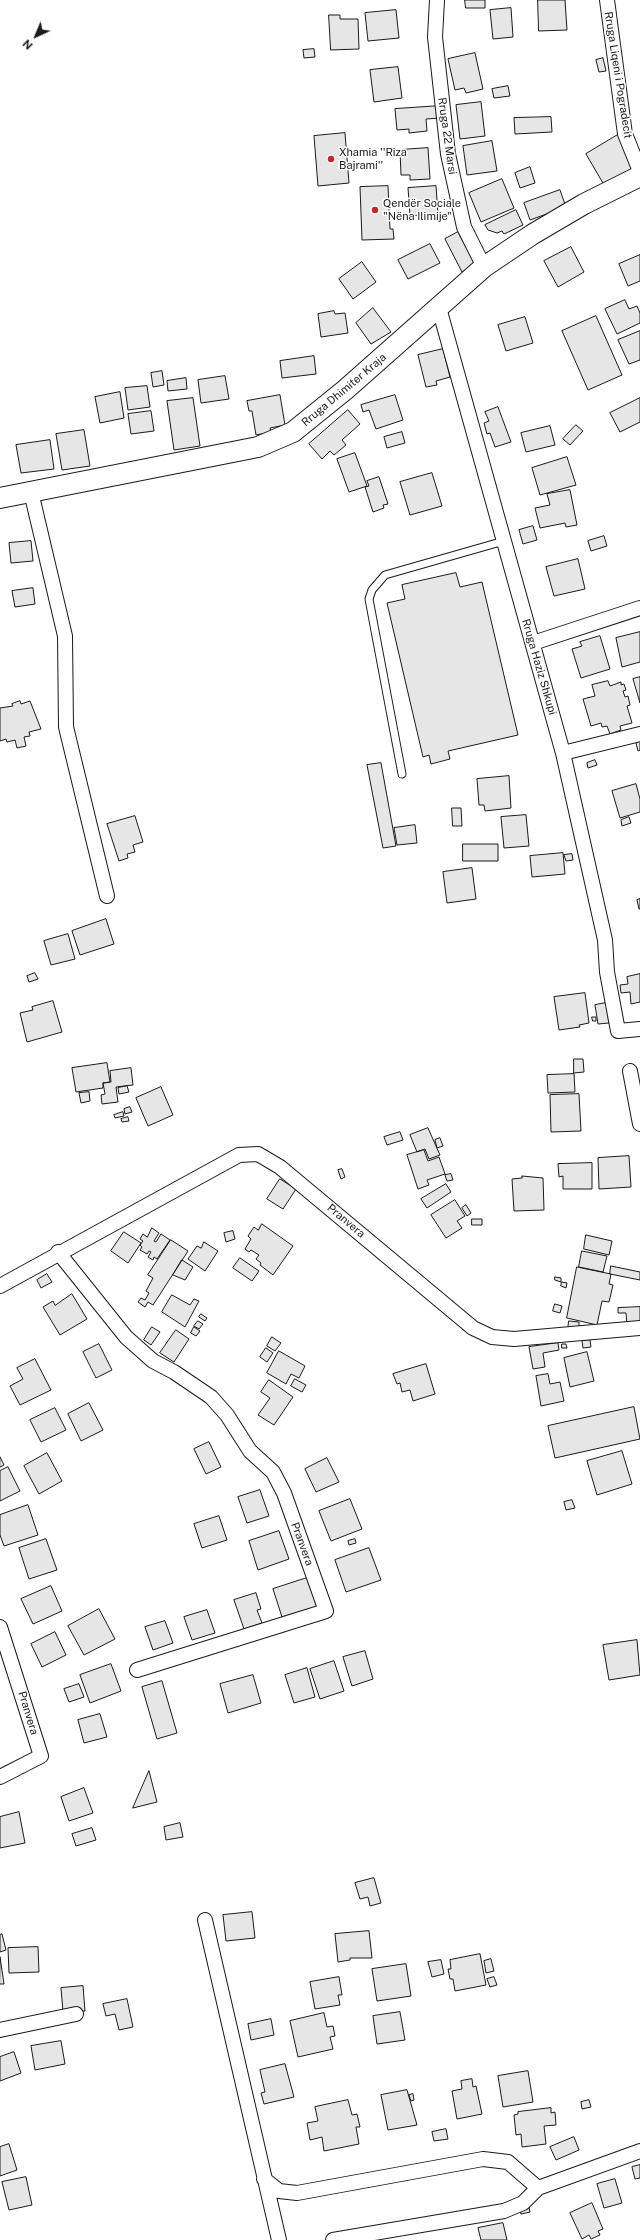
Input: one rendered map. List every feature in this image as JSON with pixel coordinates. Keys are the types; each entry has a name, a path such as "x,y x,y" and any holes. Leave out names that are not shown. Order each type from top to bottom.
{"street":[{"name":"Rruga 22 Marsi","path":"438,0 435,37 448,154 464,227 484,267"},
{"name":"Rruga Liqeni i Pogradecit","path":"607,0 625,134 640,171"},
{"name":"Rruga Dhimiter Kraja","path":"0,498 258,447 293,432 345,390 484,267 533,234 584,204 640,176"},
{"name":"Rruga Haziz Shkupi","path":"439,308 564,753 605,940 607,972 618,1030 640,1029"},
{"path":"30,492 66,636 66,727 107,896"},
{"path":"533,643 640,608"},
{"path":"564,753 640,734"},
{"path":"630,1071 640,1124"},
{"name":"Pranvera","path":"0,1286 58,1252 239,1155 258,1154 280,1166 474,1328 492,1337 514,1339 640,1328"},
{"name":"Pranvera","path":"58,1252 126,1337 153,1361 174,1372 211,1397 227,1415 250,1451 273,1472 284,1494 326,1611 137,1670"},
{"name":"Pranvera","path":"0,1627 41,1756 0,1777"},
{"path":"206,1920 279,2240"},
{"path":"0,2030 76,2014"},
{"path":"333,2240 504,2211 522,2203 538,2188 640,2151"},
{"path":"264,2179 279,2191 296,2193 483,2159 508,2162 538,2188"}],"lane":[{"path":"402,774 369,599 372,590 385,575 504,541"}],"building":[{"path":"465,0 485,0 485,8 466,8"},
{"path":"538,0 565,0 567,30 539,31"},
{"path":"511,8 513,37 493,39 490,10"},
{"path":"396,10 399,38 368,41 365,13"},
{"path":"329,15 340,15 340,19 358,19 359,49 331,50"},
{"path":"314,49 315,57 304,58 303,50"},
{"path":"475,53 483,89 466,93 464,88 455,90 448,59"},
{"path":"603,58 606,71 599,72 596,60"},
{"path":"398,67 402,98 374,102 370,70"},
{"path":"508,86 510,96 494,98 492,89"},
{"path":"481,102 485,136 460,139 456,105"},
{"path":"440,106 441,118 426,119 427,131 409,133 409,129 397,130 395,109"},
{"path":"551,117 552,132 515,134 514,118"},
{"name":"Xhamia ''Riza Bajrami''","path":"345,133 349,183 318,186 314,136"},
{"path":"621,133 634,175 607,190 586,154"},
{"path":"492,141 497,171 467,175 463,146"},
{"path":"428,148 430,179 410,180 410,175 401,175 400,150"},
{"path":"530,167 535,183 520,188 515,173"},
{"path":"502,179 514,208 481,222 469,193"},
{"path":"388,186 390,229 393,229 394,239 362,240 360,187"},
{"path":"436,186 438,214 410,216 408,188"},
{"path":"560,190 566,207 530,220 524,203"},
{"path":"516,210 523,225 504,234 502,231 497,233 488,230 485,225"},
{"path":"458,232 475,265 462,272 445,239"},
{"path":"430,244 440,263 408,279 398,260"},
{"path":"571,247 584,272 558,287 544,261"},
{"path":"640,255 640,281 628,286 619,264"},
{"path":"362,262 376,282 353,299 339,279"},
{"path":"625,300 629,309 637,306 640,313 640,323 617,334 605,309"},
{"path":"373,308 391,332 371,344 356,323"},
{"path":"334,311 335,314 345,313 348,333 321,337 318,314"},
{"path":"596,316 622,375 588,390 562,331"},
{"path":"525,317 533,343 506,351 498,325"},
{"path":"640,331 640,360 629,364 618,340"},
{"path":"443,349 450,377 436,381 437,385 426,387 418,355"},
{"path":"314,356 316,374 282,378 280,361"},
{"path":"162,371 164,385 153,387 151,373"},
{"path":"225,376 229,399 201,403 198,380"},
{"path":"186,378 187,389 168,391 167,381"},
{"path":"147,386 150,407 128,410 125,388"},
{"path":"120,392 124,418 100,423 95,397"},
{"path":"280,395 285,425 270,428 271,432 256,435 252,411 249,411 247,401"},
{"path":"395,395 403,420 376,429 369,410 363,412 361,405"},
{"path":"193,398 200,446 174,450 167,401"},
{"path":"640,398 640,422 620,432 610,413"},
{"path":"498,407 511,442 495,447 490,433 487,434 484,423 489,421 485,412"},
{"path":"348,410 360,424 342,440 346,445 334,455 330,451 322,459 309,444"},
{"path":"151,411 154,431 131,434 128,414"},
{"path":"576,425 583,431 570,445 563,439"},
{"path":"550,426 555,445 526,452 521,433"},
{"path":"84,430 90,466 62,470 56,434"},
{"path":"402,432 405,443 387,448 384,437"},
{"path":"50,440 54,469 21,473 16,445"},
{"path":"355,453 367,486 349,492 337,459"},
{"path":"567,457 576,485 540,495 532,468"},
{"path":"432,473 442,506 410,515 400,482"},
{"path":"379,477 388,504 383,505 384,508 373,512 365,487 369,486 367,481"},
{"path":"570,490 577,525 566,527 565,523 540,528 535,508 550,505 547,494"},
{"path":"533,526 537,540 523,544 519,530"},
{"path":"604,536 607,546 591,551 588,541"},
{"path":"31,541 33,561 11,563 9,543"},
{"path":"578,559 585,589 554,596 546,567"},
{"path":"456,573 460,587 482,582 518,735 448,751 450,759 431,764 429,755 423,757 387,603 405,599 402,585"},
{"path":"33,588 35,604 15,607 12,591"},
{"path":"640,632 640,662 622,667 616,638"},
{"path":"600,636 610,669 581,678 572,649 582,646 580,642"},
{"path":"640,677 640,703 633,679"},
{"path":"608,681 610,686 621,682 621,685 624,684 626,690 623,691 625,697 628,696 630,705 627,706 632,723 620,726 621,730 610,734 607,726 602,727 601,723 591,726 583,699 595,696 592,685"},
{"path":"20,701 21,704 30,701 41,729 29,732 30,736 24,737 26,746 17,748 15,740 7,742 6,739 0,741 0,708 13,706 12,704"},
{"path":"640,741 640,750 638,751 636,743"},
{"path":"595,760 597,765 588,768 587,763"},
{"path":"381,763 396,846 383,848 367,765"},
{"path":"509,776 511,808 485,811 484,805 479,805 477,779"},
{"path":"636,784 640,799 640,812 620,818 612,791"},
{"path":"452,808 461,808 462,826 453,826"},
{"path":"526,815 529,846 504,848 501,817"},
{"path":"135,816 143,842 133,845 135,852 127,854 128,858 119,861 107,824"},
{"path":"629,817 631,823 622,826 621,820"},
{"path":"415,825 417,843 397,845 394,828"},
{"path":"463,844 498,844 498,861 463,861"},
{"path":"563,853 565,874 532,877 530,856"},
{"path":"572,854 573,860 566,861 564,855"},
{"path":"472,868 476,899 447,903 443,872"},
{"path":"640,899 640,909 639,909 637,900"},
{"path":"106,919 114,944 80,955 72,931"},
{"path":"68,934 75,959 51,965 44,941"},
{"path":"35,973 38,979 29,982 27,976"},
{"path":"640,974 640,1002 631,1004 630,992 621,993 620,985 628,984 627,977"},
{"path":"585,993 589,1023 579,1025 580,1027 559,1030 554,997"},
{"path":"53,1001 62,1032 27,1042 20,1013 33,1010 32,1007"},
{"path":"606,1003 609,1023 598,1024 595,1005"},
{"path":"592,1017 596,1017 596,1021 593,1021"},
{"path":"574,1059 583,1059 584,1072 574,1073"},
{"path":"107,1063 110,1082 103,1083 103,1088 76,1092 72,1068"},
{"path":"131,1068 133,1085 116,1087 118,1102 102,1104 101,1095 105,1094 103,1083 111,1082 110,1071"},
{"path":"574,1074 575,1092 548,1093 547,1075"},
{"path":"127,1086 129,1092 119,1094 118,1088"},
{"path":"161,1087 173,1115 148,1126 136,1098"},
{"path":"89,1092 90,1101 81,1103 79,1093"},
{"path":"579,1094 581,1131 551,1132 550,1095"},
{"path":"130,1107 132,1112 125,1114 124,1109"},
{"path":"123,1112 124,1116 115,1118 114,1115"},
{"path":"128,1117 129,1121 122,1122 121,1119"},
{"path":"428,1128 440,1155 429,1159 425,1149 417,1152 410,1135"},
{"path":"400,1132 403,1140 387,1145 384,1137"},
{"path":"440,1138 443,1146 437,1148 435,1140"},
{"path":"424,1150 428,1161 439,1157 445,1174 427,1180 429,1185 418,1189 407,1155"},
{"path":"629,1156 631,1187 599,1189 598,1158"},
{"path":"592,1163 592,1189 563,1189 563,1176 559,1177 558,1164"},
{"path":"342,1169 345,1177 341,1179 338,1170"},
{"path":"451,1174 453,1180 447,1181 445,1175"},
{"path":"522,1176 543,1178 544,1210 514,1211 512,1179 522,1178"},
{"path":"280,1179 296,1189 283,1209 267,1199"},
{"path":"446,1184 451,1192 427,1208 421,1199"},
{"path":"455,1200 465,1216 457,1221 462,1228 446,1238 431,1215"},
{"path":"466,1205 471,1213 467,1216 462,1208"},
{"path":"472,1219 482,1219 482,1225 472,1225"},
{"path":"262,1224 293,1246 273,1275 260,1265 261,1263 256,1259 259,1255 251,1250 249,1252 245,1249 251,1239 248,1236 254,1227 258,1230"},
{"path":"152,1228 159,1233 154,1241 156,1242 161,1234 170,1240 157,1259 154,1257 153,1260 148,1257 151,1252 149,1251 147,1254 140,1250 142,1247 140,1245 143,1241 140,1239 143,1234 147,1237"},
{"path":"233,1231 235,1239 226,1242 224,1233"},
{"path":"124,1232 141,1243 128,1263 111,1251"},
{"path":"586,1235 612,1241 609,1255 584,1249"},
{"path":"171,1240 188,1251 153,1305 148,1302 145,1307 138,1302 141,1298 145,1300 149,1293 146,1291 153,1278 148,1275"},
{"path":"204,1242 218,1251 205,1271 188,1259 197,1246 201,1248"},
{"path":"582,1251 607,1256 603,1272 579,1267"},
{"path":"240,1258 259,1271 252,1281 233,1268"},
{"path":"182,1260 193,1267 185,1280 173,1275"},
{"path":"611,1266 640,1272 640,1280 610,1274"},
{"path":"577,1267 611,1274 609,1284 613,1285 609,1302 602,1301 597,1325 567,1318"},
{"path":"47,1274 52,1282 41,1288 37,1280"},
{"path":"555,1277 561,1278 561,1282 555,1280"},
{"path":"562,1282 567,1283 566,1288 561,1286"},
{"path":"72,1294 87,1319 60,1335 43,1307 53,1301 55,1305"},
{"path":"172,1295 190,1305 194,1299 199,1301 185,1327 162,1312"},
{"path":"555,1304 562,1306 560,1313 553,1311"},
{"path":"640,1307 640,1325 627,1325 626,1313 618,1313 618,1308"},
{"path":"201,1314 207,1318 205,1321 199,1317"},
{"path":"198,1321 203,1324 199,1329 194,1326"},
{"path":"569,1321 579,1322 579,1329 568,1330"},
{"path":"152,1327 160,1332 151,1345 144,1340"},
{"path":"194,1327 200,1331 196,1336 191,1333"},
{"path":"176,1330 189,1339 174,1362 160,1353"},
{"path":"272,1337 281,1343 275,1351 267,1346"},
{"path":"590,1340 591,1347 583,1348 582,1341"},
{"path":"558,1343 559,1350 543,1353 545,1367 533,1369 529,1347"},
{"path":"99,1344 112,1370 96,1378 83,1352"},
{"path":"562,1344 566,1344 567,1348 562,1348"},
{"path":"266,1348 273,1353 267,1362 260,1357"},
{"path":"279,1351 305,1366 299,1378 291,1374 286,1384 267,1373"},
{"path":"587,1352 594,1381 570,1387 564,1358"},
{"path":"35,1359 51,1390 20,1405 10,1386 23,1379 17,1368"},
{"path":"426,1364 435,1394 413,1401 410,1390 402,1392 400,1383 397,1384 393,1374"},
{"path":"548,1374 550,1384 560,1382 564,1401 541,1406 536,1376"},
{"path":"295,1379 306,1385 302,1392 291,1386"},
{"path":"269,1380 293,1397 274,1425 258,1415 270,1398 261,1392"},
{"path":"89,1403 103,1430 81,1441 68,1414"},
{"path":"634,1407 640,1439 555,1458 548,1426"},
{"path":"55,1408 66,1430 41,1442 30,1420"},
{"path":"209,1442 221,1467 206,1474 194,1449"},
{"path":"622,1451 632,1484 597,1495 587,1461"},
{"path":"47,1453 62,1481 39,1494 24,1466"},
{"path":"0,1457 4,1465 0,1467"},
{"path":"327,1458 339,1482 316,1492 305,1469"},
{"path":"8,1467 20,1491 0,1501 0,1471"},
{"path":"260,1490 269,1516 247,1523 238,1497"},
{"path":"350,1499 362,1529 331,1541 319,1511"},
{"path":"572,1500 575,1508 566,1510 564,1502"},
{"path":"28,1505 38,1535 4,1546 0,1535 0,1515"},
{"path":"219,1516 227,1540 202,1548 194,1524"},
{"path":"279,1531 289,1559 258,1570 249,1541"},
{"path":"46,1539 57,1570 29,1579 19,1548"},
{"path":"355,1539 356,1543 349,1545 348,1541"},
{"path":"369,1548 381,1580 346,1592 335,1560"},
{"path":"310,1577 319,1606 282,1617 273,1589"},
{"path":"51,1586 62,1611 33,1624 21,1599"},
{"path":"256,1593 261,1609 257,1610 262,1623 244,1629 234,1600"},
{"path":"99,1609 115,1639 84,1655 68,1626"},
{"path":"207,1610 215,1633 192,1640 184,1617"},
{"path":"165,1621 173,1643 153,1650 145,1627"},
{"path":"55,1632 66,1655 42,1667 31,1644"},
{"path":"637,1640 640,1675 609,1680 603,1645"},
{"path":"365,1651 373,1679 352,1686 343,1657"},
{"path":"334,1661 344,1691 320,1699 310,1669"},
{"path":"111,1664 121,1691 90,1703 80,1675"},
{"path":"307,1668 315,1697 294,1703 285,1675"},
{"path":"253,1675 261,1703 228,1713 220,1684"},
{"path":"162,1681 177,1733 157,1739 142,1687"},
{"path":"79,1684 84,1697 69,1702 64,1689"},
{"path":"100,1714 107,1737 84,1743 78,1720"},
{"path":"149,1771 157,1802 133,1808"},
{"path":"84,1788 93,1813 69,1821 61,1797"},
{"path":"19,1812 25,1843 0,1848 0,1817"},
{"path":"180,1823 183,1837 166,1840 164,1827"},
{"path":"92,1828 96,1840 76,1846 72,1834"},
{"path":"374,1878 381,1903 370,1906 368,1897 360,1899 355,1883"},
{"path":"252,1912 255,1938 226,1941 223,1915"},
{"path":"369,1931 372,1958 350,1958 350,1960 338,1962 335,1934"},
{"path":"2,1934 6,1950 0,1952 0,1935"},
{"path":"38,1947 39,1972 9,1973 8,1948"},
{"path":"480,1954 486,1985 455,1991 453,1979 450,1979 448,1969 451,1969 450,1960"},
{"path":"0,1957 4,1984 0,1984"},
{"path":"491,1959 494,1971 486,1973 484,1961"},
{"path":"441,1960 444,1974 432,1977 428,1962"},
{"path":"406,1964 411,1996 377,2001 372,1969"},
{"path":"339,1977 342,1995 338,1995 340,2005 315,2009 310,1982"},
{"path":"494,1977 497,1985 490,1987 487,1979"},
{"path":"83,1986 85,2011 63,2012 61,1988"},
{"path":"127,1999 133,2027 119,2030 115,2014 106,2016 103,2004"},
{"path":"400,2012 405,2040 377,2044 373,2016"},
{"path":"324,2013 327,2027 333,2026 335,2036 330,2037 333,2049 298,2057 290,2021"},
{"path":"271,2019 274,2035 251,2040 248,2024"},
{"path":"61,2041 65,2064 35,2070 31,2046"},
{"path":"14,2052 21,2073 0,2081 0,2057"},
{"path":"285,2064 294,2097 264,2104 261,2093 265,2092 260,2070"},
{"path":"528,2071 533,2102 503,2107 498,2076"},
{"path":"472,2079 473,2087 476,2086 482,2114 457,2119 452,2091 462,2089 461,2081"},
{"path":"407,2090 417,2125 388,2130 381,2095"},
{"path":"413,2094 414,2100 411,2101 409,2095"},
{"path":"348,2100 352,2115 357,2114 360,2127 356,2127 359,2144 324,2151 322,2137 310,2140 307,2123 318,2121 315,2107"},
{"path":"589,2100 591,2107 582,2109 581,2102"},
{"path":"551,2108 551,2113 555,2112 556,2125 544,2126 546,2144 522,2147 521,2134 516,2135 514,2115 518,2114 518,2112"},
{"path":"446,2129 448,2139 434,2141 432,2132"},
{"path":"574,2137 579,2150 556,2160 550,2147"},
{"path":"9,2144 17,2170 0,2176 0,2147"},
{"path":"640,2165 640,2178 635,2179 632,2167"},
{"path":"26,2177 32,2205 9,2210 2,2182"},
{"path":"615,2179 622,2203 604,2208 597,2184"},
{"path":"592,2203 603,2229 598,2231 600,2235 591,2239 589,2235 582,2239 570,2213"},
{"path":"529,2207 530,2212 521,2214 520,2208"},
{"path":"503,2223 507,2240 481,2240 478,2228"}],"place":[{"name":"Xhamia ''Riza Bajrami''","path":"331,159"},
{"name":"Qendër Sociale \"Nëna Ilimije\"","path":"375,210"}]}
